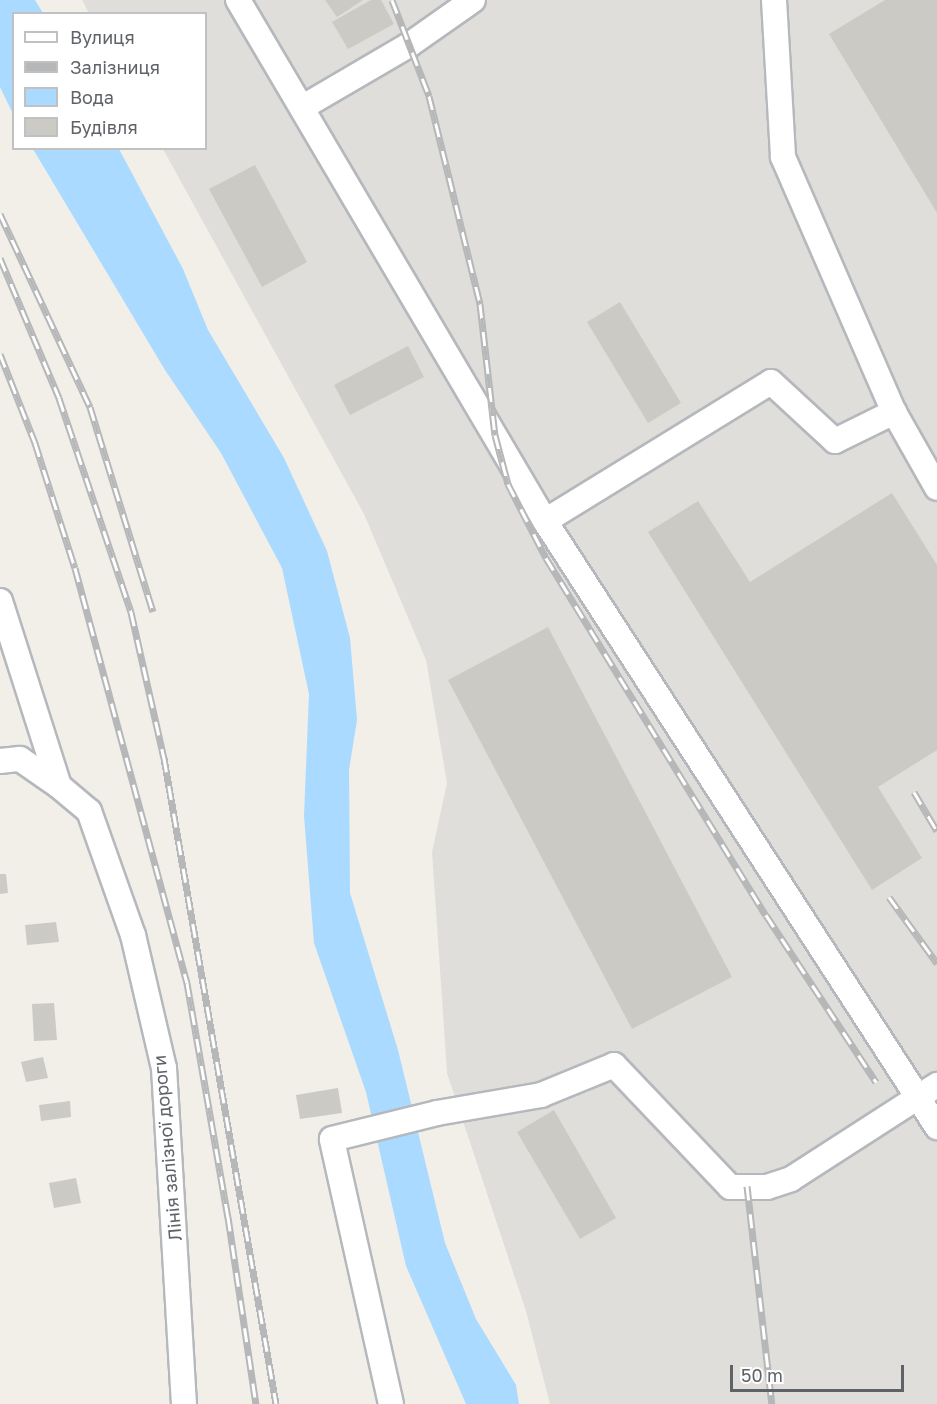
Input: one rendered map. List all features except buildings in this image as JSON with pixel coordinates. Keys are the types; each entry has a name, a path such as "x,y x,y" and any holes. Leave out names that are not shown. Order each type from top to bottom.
{"street":[{"path":"238,0 545,521 928,1091 937,1127"},
{"path":"303,108 409,45 440,9 473,0"},
{"path":"774,0 783,157 894,412 937,488"},
{"path":"545,521 771,382 835,441 894,412"},
{"path":"0,601 59,786"},
{"name":"Лінія залізної дороги","path":"0,761 20,759 59,786 89,812 132,935 164,1068 184,1404"},
{"path":"392,1404 332,1139 358,1130 437,1113 540,1095 614,1065 730,1187 767,1187 791,1179 928,1091"}],"shaded area":[{"path":"82,0 937,0 937,1404 550,1404 526,1311 447,1073 432,852 447,783 426,660 364,514 164,150 207,150 207,12 88,12"}],"water":[{"path":"0,0 35,0 42,12 12,12 12,112 0,87"},
{"path":"34,150 120,150 183,269 208,330 284,458 327,551 350,638 357,720 349,770 350,893 398,1050 445,1243 476,1319 516,1385 519,1404 466,1404 406,1266 366,1092 314,943 304,816 309,694 282,568 221,453 165,370"}],"railway":[{"path":"392,0 429,96 480,304 495,435 508,484 546,558 766,915 876,1082"},
{"path":"0,214 90,407 153,612"},
{"path":"0,258 59,398 131,612 164,758 276,1404"},
{"path":"0,354 35,443 75,568 187,983 228,1217 256,1404"},
{"path":"914,792 937,831"},
{"path":"889,897 937,963"},
{"path":"747,1186 772,1404"}]}
